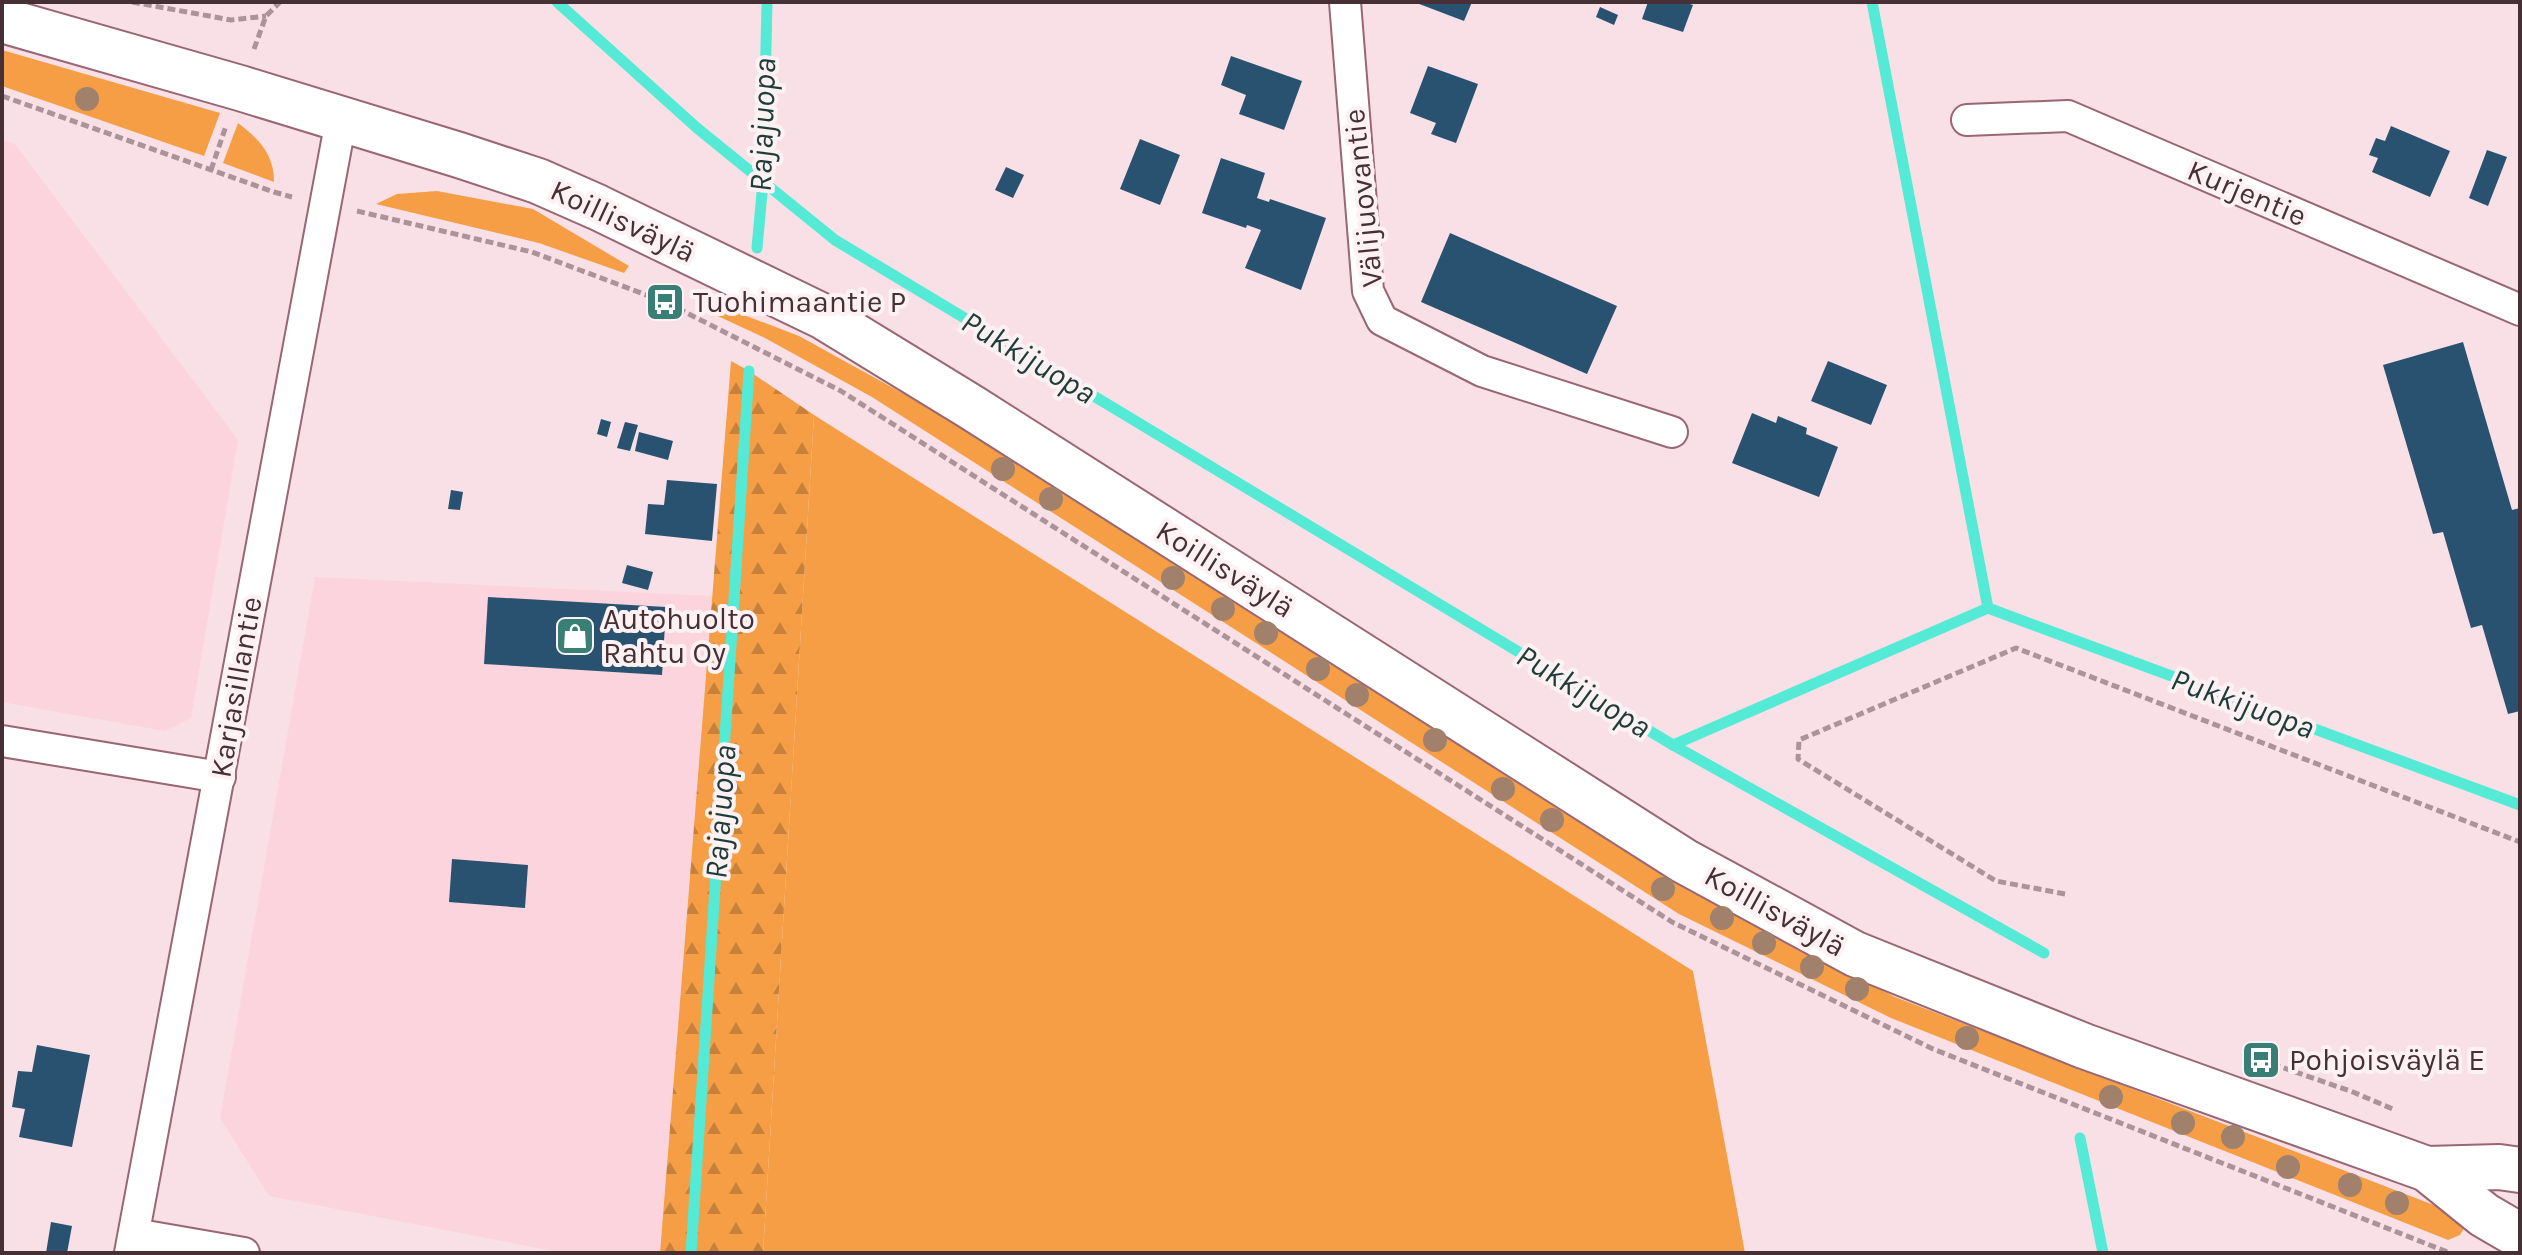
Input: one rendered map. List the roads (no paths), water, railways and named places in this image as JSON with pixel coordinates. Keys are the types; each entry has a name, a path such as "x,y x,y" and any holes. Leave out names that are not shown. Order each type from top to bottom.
{"main road":[{"name":"Koillisväylä","path":"2,20 459,155 538,181 597,207 824,317 998,424 1684,861 1855,954 2084,1046 2427,1169 2484,1215 2520,1236"},
{"name":"Koillisväylä","path":"2427,1169 2499,1167 2520,1170"}],"street":[{"name":"Välijuovantie","path":"1345,2 1368,291 1382,320 1482,371 1672,432"},
{"name":"Kurjentie","path":"1967,120 2068,116 2520,310"},
{"name":"Karjasillantie","path":"132,1244 341,120"},
{"path":"2,741 220,777"},
{"path":"132,1244 244,1253"}],"waterway":[{"name":"Pukkijuopa","path":"557,2 697,128 835,240 1673,745 1988,608 2520,805"},
{"name":"Rajajuopa","path":"757,248 763,182 767,2"},
{"path":"1872,2 1988,608"},
{"name":"Rajajuopa","path":"691,1253 749,371"},
{"path":"1673,745 2044,953"},
{"path":"2080,1138 2103,1253"}],"place":[{"name":"Tuohimaantie P","path":"665,302"},
{"name":"Autohuolto Rahtu Oy","path":"575,636"},
{"name":"Pohjoisväylä E","path":"2261,1060"}]}
